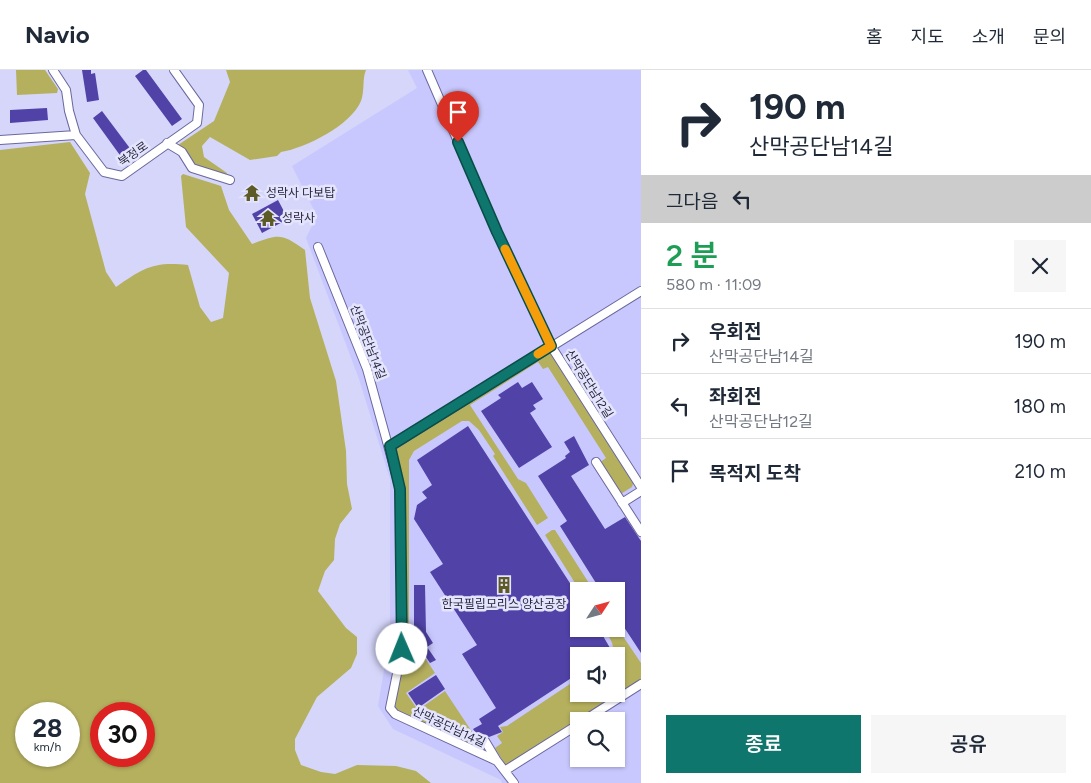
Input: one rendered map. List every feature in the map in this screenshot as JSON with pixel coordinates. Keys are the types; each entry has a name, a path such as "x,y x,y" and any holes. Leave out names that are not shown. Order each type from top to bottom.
{"street":[{"path":"0,140 76,135 69,111 66,90 53,70"},
{"name":"북정로","path":"76,135 104,172 122,176 198,123 200,105 174,70"},
{"name":"산막공단남12길","path":"427,70 497,232 551,346 641,489"},
{"path":"167,143 182,152 192,168 230,180"},
{"name":"산막공단남14길","path":"318,247 368,369 400,489 402,649 390,708 395,714 496,761 506,770 514,783"},
{"path":"390,446 641,291"},
{"path":"596,462 641,532"},
{"path":"622,503 641,489"},
{"path":"597,712 641,684"},
{"path":"506,770 570,730"},
{"path":"496,743 487,744 496,761"}],"shaded area":[{"path":"16,70 45,70 58,89 57,93 17,95"},
{"path":"226,70 366,70 361,101 356,110 338,127 303,146 281,152 277,156 250,160 210,137 202,146 204,157 227,173 226,175 195,166 178,145 214,121 230,82"},
{"path":"408,70 641,70 641,783 502,783 501,780 393,729 378,706 390,634 390,479 359,379 306,238 317,216 292,166 417,88"},
{"path":"70,142 90,173 85,194 106,272 116,287 149,267 166,264 188,265 200,307 211,322 223,318 229,273 186,227 181,176 183,174 221,186 229,210 252,244 268,238 280,237 290,240 305,250 310,298 336,381 346,451 347,484 352,509 340,524 335,539 334,560 325,571 318,591 346,628 357,637 357,654 351,668 317,697 295,739 295,750 301,765 321,772 335,774 357,765 396,766 416,771 431,783 0,783 0,150"},
{"path":"551,346 634,481 632,487 619,495 599,463 606,458 548,367 543,369 538,362 470,405 518,479 526,483 548,518 537,525 493,456 495,454 479,430 469,421 462,421 414,451 409,460 409,634 435,673 406,693 418,710 445,691 488,756 392,711 402,649 400,489 390,447"},
{"path":"555,530 588,582 574,582 545,535"},
{"path":"624,638 641,663 641,683 625,693 625,647 613,647 610,639"},
{"path":"570,684 570,702 610,702 594,712 570,712 570,727 506,766 495,748 502,743 497,736 503,732 500,727 507,726"}],"building":[{"path":"82,70 91,70 91,74 95,73 99,100 87,102"},
{"path":"146,70 182,119 172,126 135,76"},
{"path":"47,108 48,120 10,123 10,110"},
{"path":"102,111 132,151 122,158 93,118"},
{"name":"성락사 다보탑","path":"254,186 259,195 250,200 245,190"},
{"path":"278,200 288,219 262,233 252,214"},
{"path":"518,382 522,388 532,382 543,399 533,405 536,409 530,413 552,447 519,468 481,411 501,398 498,395"},
{"name":"한국필립모리스 양산공장","path":"468,426 570,583 570,638 604,638 609,647 570,647 570,679 498,726 502,732 489,737 483,736 480,739 473,729 482,724 479,719 496,708 462,654 477,645 430,572 443,564 414,519 417,505 427,498 422,492 432,485 417,460"},
{"path":"574,436 589,465 571,476 605,529 625,517 641,541 641,653 625,629 625,582 595,582 560,526 567,521 538,476 566,458 565,456 570,452 564,442"},
{"path":"414,585 425,585 426,632 433,643 427,647 436,660 430,663 414,639"},
{"path":"436,675 445,689 418,708 408,693"}],"slow traffic":[{"path":"505,249 551,346 538,354"}],"place":[{"name":"성락사 다보탑","path":"252,193"},
{"name":"성락사","path":"268,218"},
{"name":"한국필립모리스 양산공장","path":"504,585"}],"route":[{"path":"402,649 400,489 390,446 551,346 497,232 458,142"}]}
